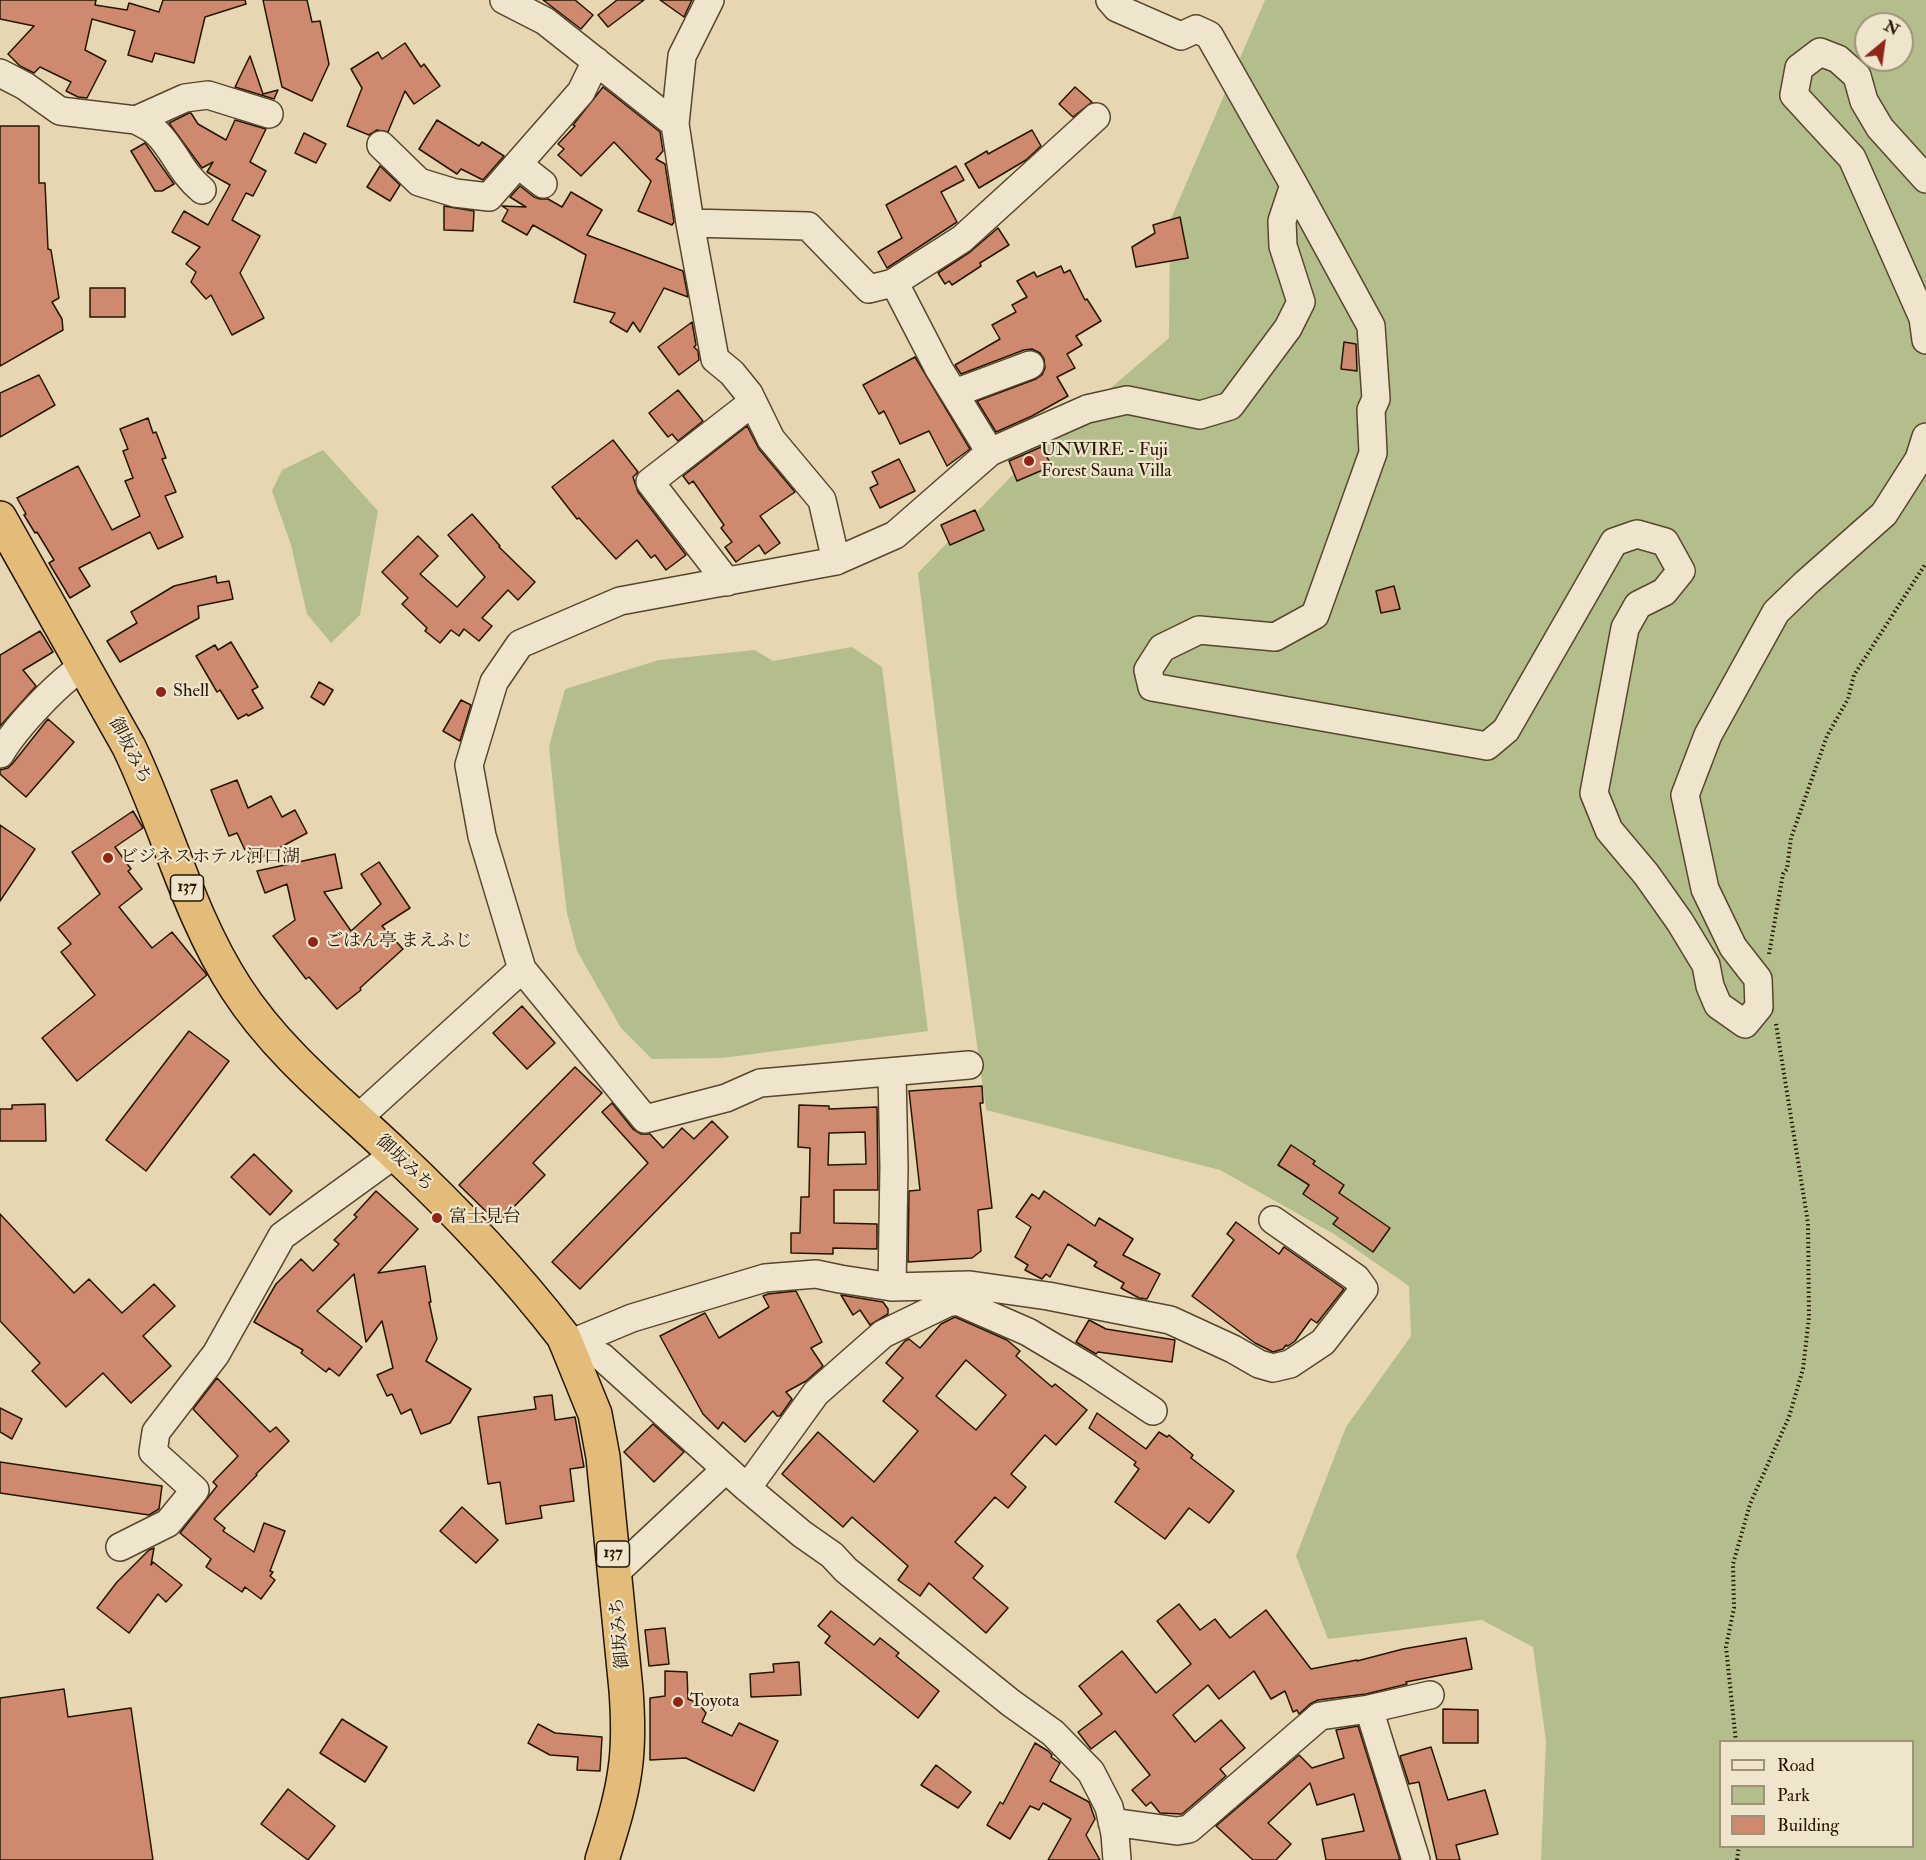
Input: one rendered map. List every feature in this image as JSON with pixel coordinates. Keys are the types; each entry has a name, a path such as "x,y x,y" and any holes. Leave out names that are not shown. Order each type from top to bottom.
{"highway":[{"name":"御坂みち","path":"0,518 84,666 148,786 189,893 212,945 236,988 266,1028 315,1079 395,1154 510,1270 563,1336 595,1414 603,1457 628,1729 625,1770 602,1860"}],"street":[{"path":"504,0 545,21 675,124"},
{"path":"710,0 682,56 675,124 690,224 715,359 732,373 753,402 771,439 822,500 836,561"},
{"path":"1110,0 1118,8 1181,36 1196,29 1209,35 1371,326 1376,399 1371,410 1374,453 1315,615 1275,638 1199,630 1162,648 1148,670 1152,687 1487,746 1506,730 1614,542 1637,534 1665,543 1681,571 1664,592 1638,605 1625,628 1594,793 1609,830 1646,874 1680,922 1706,965 1710,986 1718,1005 1745,1024 1759,1007 1758,979 1733,947 1705,889 1685,795 1708,735 1776,612 1884,514 1919,459 1926,437"},
{"path":"1926,179 1880,128 1863,101 1857,76 1844,64 1820,52 1799,68 1794,95 1852,158 1923,318 1926,340"},
{"path":"381,145 419,182 455,193 489,196 519,165 581,92 596,61"},
{"path":"0,73 26,86 60,111 136,120 155,131 184,173 202,190"},
{"path":"136,120 185,98 208,95 269,114"},
{"path":"690,224 808,225 869,290 894,282 962,239 1096,117"},
{"path":"519,165 543,183"},
{"path":"969,1065 759,1083 726,1098 645,1119 522,969 482,836 469,765 494,682 520,644 620,602 836,561 895,535 990,452 1087,409 1127,400 1200,415 1230,406 1288,328 1301,302 1284,246 1282,221 1294,185"},
{"path":"894,282 939,369 990,452"},
{"path":"955,393 1029,365"},
{"path":"727,582 650,482 753,402"},
{"path":"0,754 18,728 71,674 84,666"},
{"path":"357,1119 522,969"},
{"path":"892,1072 894,1167 892,1287"},
{"path":"120,1547 168,1523 195,1490 153,1452 156,1432 216,1354 282,1236 395,1154"},
{"path":"567,1345 632,1318 765,1278 816,1274 840,1280 892,1287 970,1285 1048,1296 1170,1320 1233,1349 1259,1364 1273,1368 1290,1364 1323,1342 1364,1289 1356,1278 1273,1220"},
{"path":"747,1488 816,1393 883,1334 957,1300 1028,1332 1090,1369 1153,1411"},
{"path":"567,1345 602,1357 747,1488 802,1534 832,1555 846,1570 1011,1703 1053,1733 1091,1772 1109,1807 1117,1860"},
{"path":"615,1573 726,1468"},
{"path":"1112,1822 1177,1831 1190,1829 1320,1716 1369,1709 1430,1695"},
{"path":"1369,1709 1416,1860"}],"path":[{"path":"1770,963 1769,953 1782,873 1787,869 1791,838 1827,736 1848,699 1854,675 1926,563"},
{"path":"1736,1740 1726,1647 1734,1608 1733,1564 1750,1504 1789,1417 1803,1369 1809,1317 1808,1223 1774,1015"}],"green space":[{"path":"1265,0 1926,0 1926,1860 1541,1860 1546,1741 1533,1647 1482,1620 1328,1639 1296,1556 1346,1427 1411,1336 1409,1286 1334,1234 1220,1170 986,1110 957,899 918,573 1029,458 1169,338 1170,221"},
{"path":"323,450 378,511 360,615 331,643 307,614 291,545 272,491 282,470"},
{"path":"852,647 882,667 928,1031 722,1058 652,1059 621,1028 577,951 567,913 549,746 565,689 659,660 755,650 773,661"}],"building":[{"path":"0,0 96,0 95,5 127,10 129,3 159,12 163,0 245,0 246,4 205,17 194,63 155,53 152,62 128,55 135,31 92,19 85,50 106,61 87,98 78,97 66,91 71,82 40,67 34,73 20,66 8,54 34,26 0,19"},
{"path":"263,0 307,0 312,22 320,21 329,64 312,101 282,87"},
{"path":"543,0 575,0 593,15 581,29"},
{"path":"617,0 644,0 608,27 598,15"},
{"path":"660,0 692,0 684,17"},
{"path":"405,43 421,67 424,64 440,86 414,104 405,91 388,132 377,130 369,135 347,126 362,88 351,69 378,52 382,59"},
{"path":"250,56 263,94 278,90 274,99 235,87"},
{"path":"603,87 660,132 663,151 656,159 665,164 674,222 672,225 638,211 651,181 614,142 581,176 558,155 564,149 558,144 575,126 573,125"},
{"path":"1075,87 1092,102 1073,117 1059,104"},
{"path":"189,113 198,124 226,140 235,120 266,129 250,162 266,171 253,196 246,193 232,220 260,236 240,273 264,318 232,335 211,295 206,299 191,282 196,272 186,264 200,247 172,232 184,211 208,225 230,185 207,172 213,162 202,168 169,123"},
{"path":"437,120 479,146 482,142 504,156 483,180 461,169 457,174 419,149"},
{"path":"0,126 39,126 39,183 45,183 48,249 51,250 59,298 52,302 62,319 63,330 0,366"},
{"path":"1032,130 1041,146 1026,160 979,188 965,164"},
{"path":"304,133 326,144 316,163 295,153"},
{"path":"145,143 174,184 162,191 155,191 131,151"},
{"path":"380,166 400,185 390,201 367,187"},
{"path":"956,166 964,180 941,192 957,222 887,268 878,252 902,238 886,205"},
{"path":"520,186 534,197 548,199 562,207 571,192 602,210 587,235 683,271 688,297 664,288 640,332 633,322 627,332 610,322 615,313 574,302 586,255 533,225 527,235 502,221 508,210 502,206 526,207 510,197"},
{"path":"444,206 474,211 473,231 444,230"},
{"path":"1180,217 1188,258 1136,267 1132,247 1155,233 1153,225"},
{"path":"998,228 1009,245 980,263 981,266 952,285 949,281 945,284 938,273 970,252"},
{"path":"1061,266 1064,273 1070,270 1085,300 1087,299 1101,321 1076,336 1082,345 1067,354 1075,368 1057,377 1068,396 996,432 977,401 1036,379 1042,375 1045,368 1044,359 1040,353 1032,349 961,374 955,365 1000,339 992,325 1016,312 1012,305 1027,297 1017,281 1034,272 1037,277"},
{"path":"90,288 125,288 125,317 90,317"},
{"path":"692,322 696,345 694,347 698,351 699,360 679,375 658,347"},
{"path":"1344,342 1356,344 1357,371 1341,369"},
{"path":"915,357 970,449 947,466 929,431 900,444 884,411 879,414 863,385"},
{"path":"39,375 55,405 0,437 0,393"},
{"path":"678,390 703,421 678,441 672,434 668,437 649,413"},
{"path":"148,418 166,458 162,459 176,492 165,496 183,537 158,549 150,532 79,568 90,586 70,598 49,563 54,560 24,515 26,514 17,498 78,466 112,530 140,516 125,481 133,478 123,451 128,449 120,429"},
{"path":"747,426 759,449 795,492 760,516 780,543 765,554 759,545 736,562 725,547 732,542 721,528 724,525 693,481 689,484 683,476"},
{"path":"613,440 638,472 633,477 638,492 686,555 666,570 655,555 651,558 637,540 616,559 579,518 577,519 552,487"},
{"name":"UNWIRE - Fuji Forest Sauna Villa","path":"1041,447 1052,466 1017,481 1009,461"},
{"path":"899,459 915,491 880,508 870,488 878,484 872,472"},
{"path":"975,510 984,530 950,545 941,525"},
{"path":"472,514 499,547 535,582 518,600 508,590 482,618 492,626 479,641 464,629 459,636 451,630 440,643 425,631 427,628 402,604 408,598 382,572 418,536 438,556 420,574 457,607 485,577 448,535"},
{"path":"216,576 217,583 229,581 233,599 198,606 199,618 120,662 107,641 137,623 131,612 174,586"},
{"path":"1394,586 1400,609 1381,613 1376,591"},
{"path":"40,631 53,652 23,670 36,686 0,726 0,655"},
{"path":"231,642 258,687 252,690 263,708 238,719 220,690 217,692 196,656 215,645 218,650"},
{"path":"319,682 333,690 324,705 311,697"},
{"path":"461,700 471,705 460,741 443,731"},
{"path":"48,719 74,742 26,797 0,774 0,770 8,768 13,763"},
{"path":"237,780 248,808 271,796 282,817 295,810 307,833 251,863 237,833 229,836 211,790"},
{"path":"133,811 143,828 115,847 131,869 128,871 142,889 119,907 152,948 172,932 207,975 77,1081 42,1038 95,995 61,952 71,944 58,928 100,894 72,852"},
{"path":"0,825 35,849 0,901"},
{"path":"335,854 342,888 324,892 351,931 381,904 361,874 379,862 410,908 382,926 403,949 360,988 361,990 337,1009 309,977 306,979 273,936 295,920 287,884 265,893 257,871"},
{"path":"522,1006 555,1043 527,1069 493,1033"},
{"path":"189,1031 229,1061 146,1171 106,1140"},
{"path":"575,1067 602,1093 533,1163 545,1175 498,1223 459,1185"},
{"path":"982,1086 983,1103 980,1103 992,1208 978,1210 981,1251 972,1258 908,1262 909,1191 920,1190 909,1091"},
{"path":"612,1103 633,1129 641,1134 650,1134 663,1148 682,1128 694,1139 712,1121 728,1137 580,1289 552,1262 648,1163 602,1112"},
{"path":"45,1104 46,1141 0,1141 0,1109 12,1109 12,1105"},
{"path":"799,1105 829,1106 829,1109 877,1107 878,1190 834,1190 834,1223 877,1224 877,1249 833,1248 833,1254 791,1253 791,1233 800,1233 801,1197 809,1197 810,1148 798,1147","holes":["865,1132 866,1164 828,1165 829,1133"]},
{"path":"1291,1145 1315,1161 1313,1164 1344,1185 1339,1193 1390,1228 1373,1252 1333,1224 1338,1218 1303,1194 1309,1185 1278,1165"},
{"path":"254,1154 292,1191 270,1215 231,1177"},
{"path":"376,1191 418,1229 378,1273 425,1266 431,1302 429,1302 437,1339 426,1361 471,1389 450,1423 421,1434 411,1409 401,1414 392,1394 387,1396 377,1375 393,1368 382,1321 366,1342 354,1274 317,1311 362,1347 339,1376 329,1368 326,1372 301,1353 303,1350 254,1322 276,1284 301,1259 313,1271 339,1244 334,1240 357,1217 354,1215"},
{"path":"1044,1191 1095,1226 1099,1218 1133,1239 1123,1255 1160,1274 1147,1299 1139,1298 1121,1288 1124,1283 1094,1266 1097,1262 1068,1244 1050,1277 1046,1274 1042,1279 1025,1270 1028,1265 1015,1257 1031,1227 1016,1217 1032,1194 1039,1199"},
{"path":"0,1214 74,1293 89,1279 122,1313 154,1284 175,1306 143,1336 171,1366 131,1403 103,1373 66,1407 32,1371 40,1363 0,1321"},
{"path":"1236,1222 1279,1254 1284,1247 1344,1289 1317,1323 1311,1319 1295,1341 1283,1349 1273,1352 1255,1343 1192,1296 1234,1240 1227,1234"},
{"path":"796,1291 822,1342 811,1348 823,1366 806,1381 786,1392 792,1399 780,1416 773,1411 745,1442 723,1422 718,1429 703,1414 660,1336 705,1313 719,1338 769,1307 763,1296"},
{"path":"841,1295 883,1302 888,1309 888,1314 870,1325 860,1310 853,1315"},
{"path":"955,1317 1007,1340 1020,1351 1016,1356 1052,1387 1055,1384 1087,1410 1056,1445 1045,1435 1011,1474 1026,1487 1008,1508 995,1497 955,1542 983,1566 973,1578 1008,1608 986,1633 929,1583 920,1596 898,1580 908,1566 852,1517 843,1527 782,1474 818,1432 874,1482 918,1431 883,1401 903,1378 886,1363 909,1339 920,1348 941,1324","holes":["966,1360 1006,1395 976,1430 936,1396"]},
{"path":"1089,1320 1106,1329 1175,1340 1172,1362 1098,1352 1096,1354 1076,1342"},
{"path":"217,1378 270,1432 276,1427 289,1441 214,1519 225,1528 223,1531 254,1552 264,1523 285,1531 270,1571 273,1572 270,1576 275,1580 261,1599 245,1587 242,1592 206,1567 211,1559 180,1533 217,1486 213,1482 238,1456 193,1409"},
{"path":"552,1395 555,1420 575,1417 584,1467 570,1469 574,1501 540,1506 542,1518 506,1524 500,1482 488,1484 478,1417 536,1409 534,1397"},
{"path":"0,1408 22,1419 12,1439 0,1432"},
{"path":"1097,1413 1146,1449 1159,1432 1167,1437 1169,1435 1193,1455 1191,1458 1234,1491 1209,1523 1189,1508 1165,1539 1115,1502 1139,1469 1134,1465 1136,1462 1089,1428"},
{"path":"653,1424 684,1452 654,1482 624,1452"},
{"path":"0,1462 162,1486 159,1509 149,1515 0,1493"},
{"path":"462,1507 498,1540 476,1563 440,1531"},
{"path":"154,1548 151,1565 153,1562 182,1585 166,1602 158,1594 129,1633 97,1608 117,1582 149,1550"},
{"path":"1179,1604 1200,1630 1215,1619 1230,1638 1266,1610 1311,1669 1466,1638 1472,1669 1406,1682 1407,1684 1366,1694 1318,1700 1299,1714 1297,1710 1293,1712 1285,1691 1271,1699 1254,1671 1219,1699 1208,1685 1173,1715 1195,1742 1221,1720 1245,1748 1220,1769 1226,1776 1182,1814 1160,1813 1151,1802 1146,1806 1132,1790 1150,1775 1115,1731 1091,1749 1078,1732 1102,1714 1079,1686 1122,1651 1156,1693 1191,1664 1157,1621"},
{"path":"831,1611 874,1645 880,1638 899,1653 896,1656 939,1691 918,1718 825,1643 830,1636 818,1626"},
{"path":"665,1628 669,1664 649,1666 645,1630"},
{"path":"799,1662 801,1695 751,1697 750,1674 774,1672 773,1664"},
{"path":"665,1671 687,1672 688,1699 698,1703 706,1713 702,1722 732,1736 739,1723 778,1741 754,1791 686,1758 650,1760 650,1698 665,1696"},
{"path":"64,1689 68,1717 131,1708 153,1860 0,1860 0,1698"},
{"path":"1443,1709 1478,1710 1478,1743 1443,1743"},
{"path":"342,1719 387,1747 365,1782 320,1753"},
{"path":"538,1724 555,1733 602,1737 600,1771 577,1770 578,1757 550,1755 528,1743"},
{"path":"1358,1726 1400,1860 1326,1860 1322,1839 1364,1831 1354,1794 1317,1805 1310,1783 1268,1823 1291,1844 1276,1860 1253,1860 1216,1826 1299,1755 1312,1768 1344,1758 1336,1730"},
{"path":"1035,1743 1048,1751 1051,1757 1060,1763 1050,1781 1089,1802 1095,1819 1086,1835 1100,1860 1048,1860 1071,1819 1043,1803 1039,1810 1030,1806 1010,1839 987,1825 1000,1802 1003,1804"},
{"path":"1431,1747 1448,1800 1485,1790 1498,1834 1456,1845 1460,1860 1437,1860 1419,1782 1409,1784 1400,1756"},
{"path":"936,1765 971,1792 958,1808 921,1785"},
{"path":"288,1789 335,1826 308,1860 261,1824"}],"place":[{"name":"UNWIRE - Fuji Forest Sauna Villa","path":"1029,461"},
{"name":"Shell","path":"161,692"},
{"name":"ビジネスホテル河口湖","path":"108,858"},
{"name":"ごはん亭 まえふじ","path":"313,942"},
{"name":"富士見台","path":"437,1218"},
{"name":"Toyota","path":"678,1702"}]}
